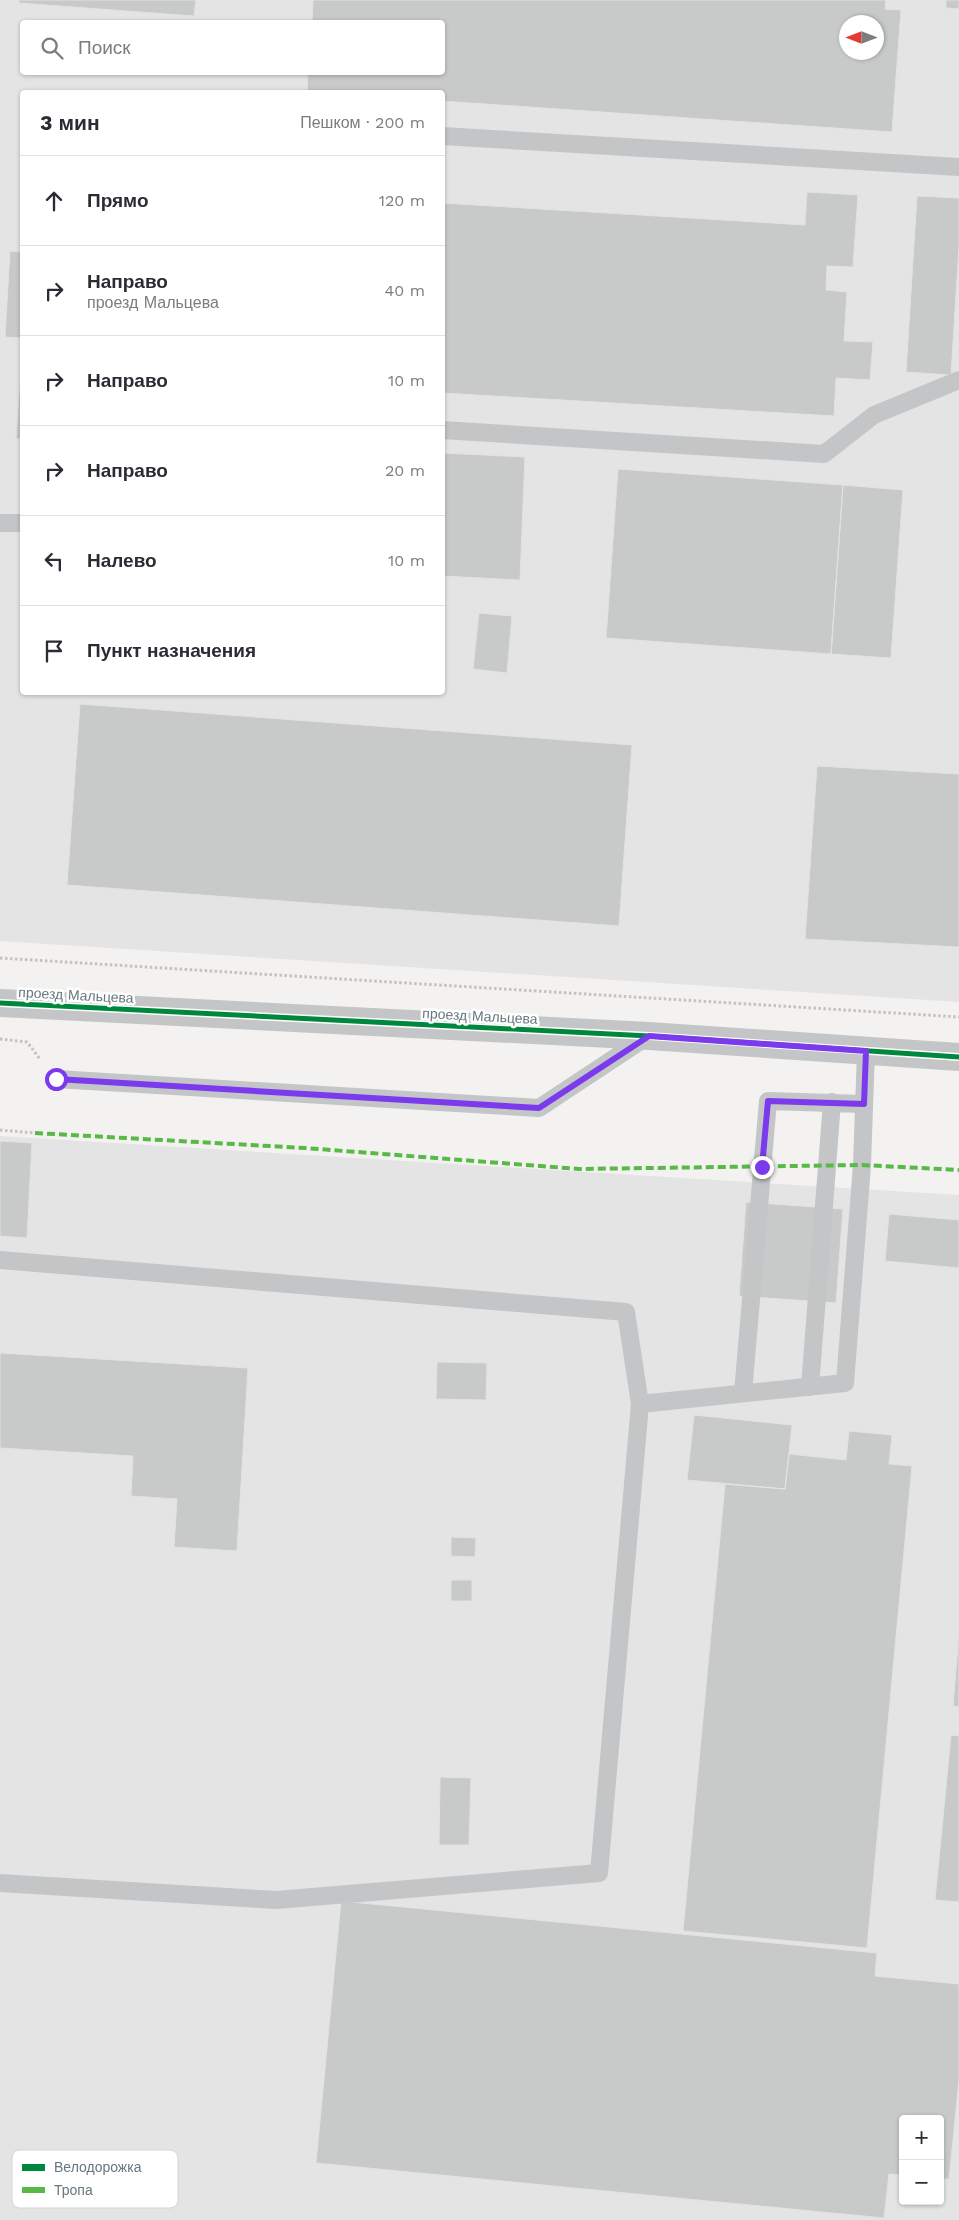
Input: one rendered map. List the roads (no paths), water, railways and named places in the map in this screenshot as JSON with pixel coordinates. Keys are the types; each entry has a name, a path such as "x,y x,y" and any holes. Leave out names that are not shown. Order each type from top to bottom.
{"street":[{"name":"проезд Мальцева","path":"0,1003 649,1036 959,1057"}],"lane":[{"path":"445,136 959,167"},
{"path":"445,430 824,454 874,415 959,380"},
{"path":"0,523 20,523"},
{"path":"56,1079 539,1108 649,1036"},
{"path":"640,1404 845,1383 862,1166 866,1051"},
{"path":"743,1393 768,1101 864,1104"},
{"path":"810,1387 832,1102"},
{"path":"0,1260 626,1312 640,1404 599,1873 276,1900 0,1883"}]}
